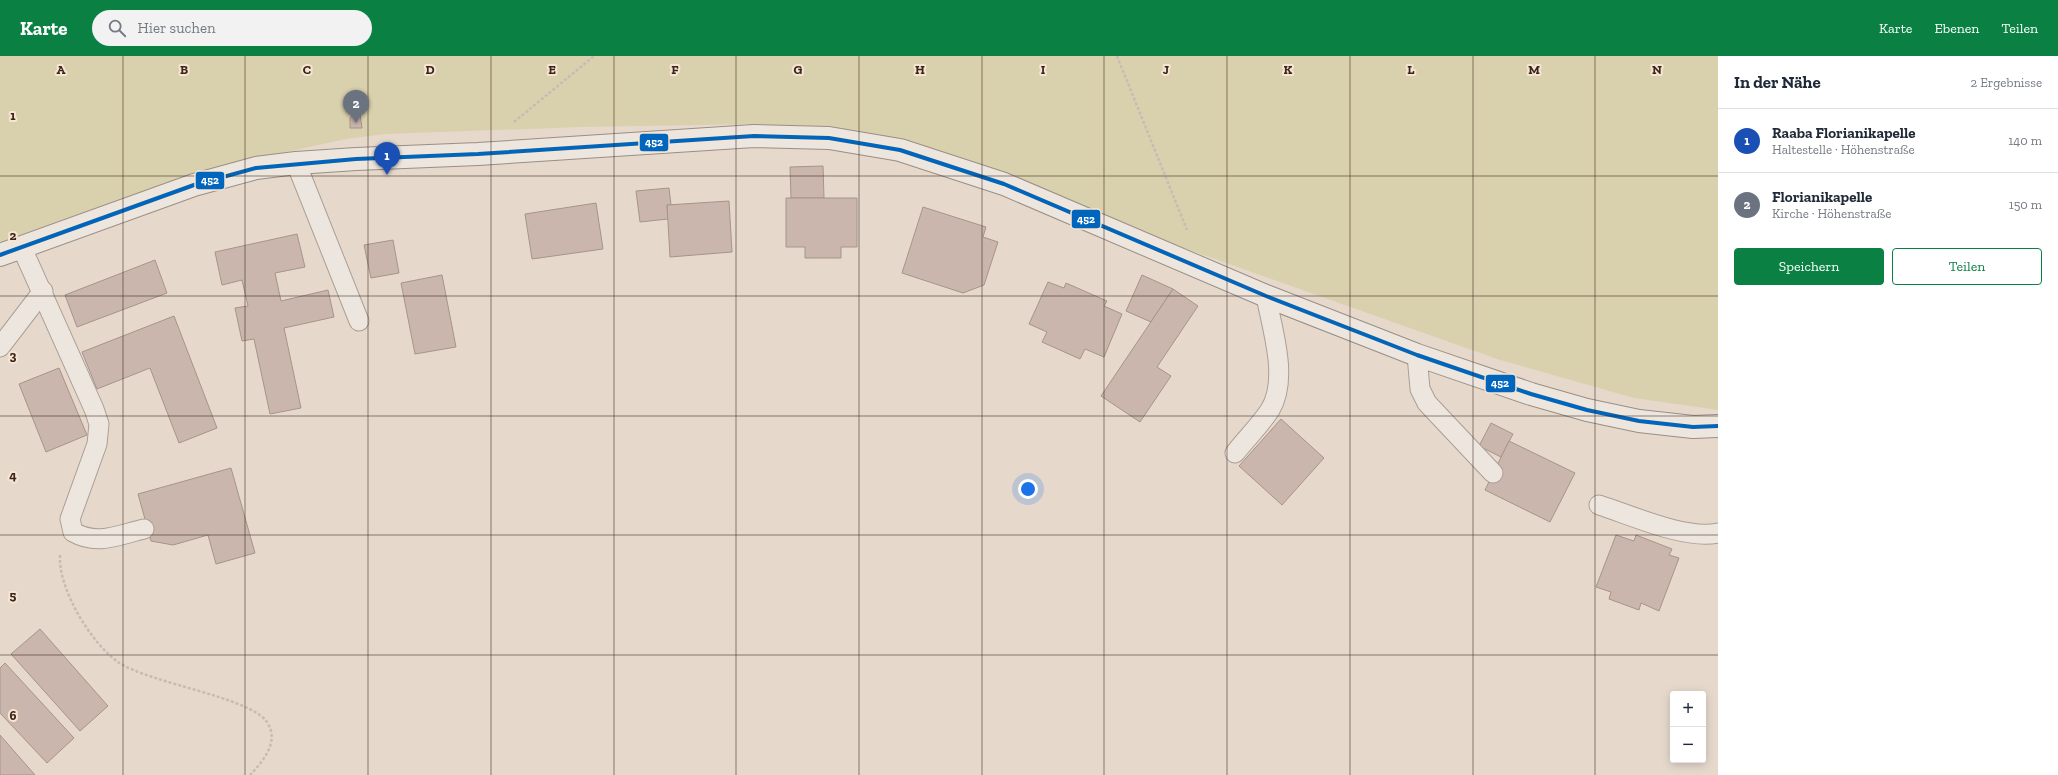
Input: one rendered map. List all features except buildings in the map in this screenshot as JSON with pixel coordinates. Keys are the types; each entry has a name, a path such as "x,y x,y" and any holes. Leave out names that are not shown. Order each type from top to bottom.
{"street":[{"path":"0,255 194,185 256,168 296,163 478,154 754,136 829,138 900,150 998,182 1266,296 1417,355 1532,394 1587,410 1639,421 1693,427 1718,426"}],"lane":[{"path":"296,163 359,321"},
{"path":"22,248 43,291 99,424 97,444 70,519 73,532 84,538 100,540 144,529"},
{"path":"0,347 43,291"},
{"path":"1235,453 1270,410 1278,391 1280,370 1266,296"},
{"path":"1417,355 1420,389 1427,403 1493,473"},
{"path":"1599,504 1684,533 1700,535 1718,533"}],"path":[{"path":"512,124 594,56"},
{"path":"1117,56 1202,269"},
{"path":"70,519 60,534 59,561 67,588 79,618 100,646 119,662 143,674 237,704 255,712 266,721 271,732 271,747 264,759 250,775"}],"shaded area":[{"path":"0,56 1718,56 1718,410 1634,398 1500,360 1150,236 846,132 755,124 583,127 386,134 346,139 259,158 0,249"}],"transit line":[{"name":"452","path":"0,255 194,185 256,168 356,159 478,154 754,136 829,138 900,150 1004,184 1266,296 1417,355 1531,394 1587,410 1639,421 1693,427 1718,426"}],"place":[{"name":"Florianikapelle","path":"356,123"},
{"name":"Raaba Florianikapelle","path":"387,175"}]}
